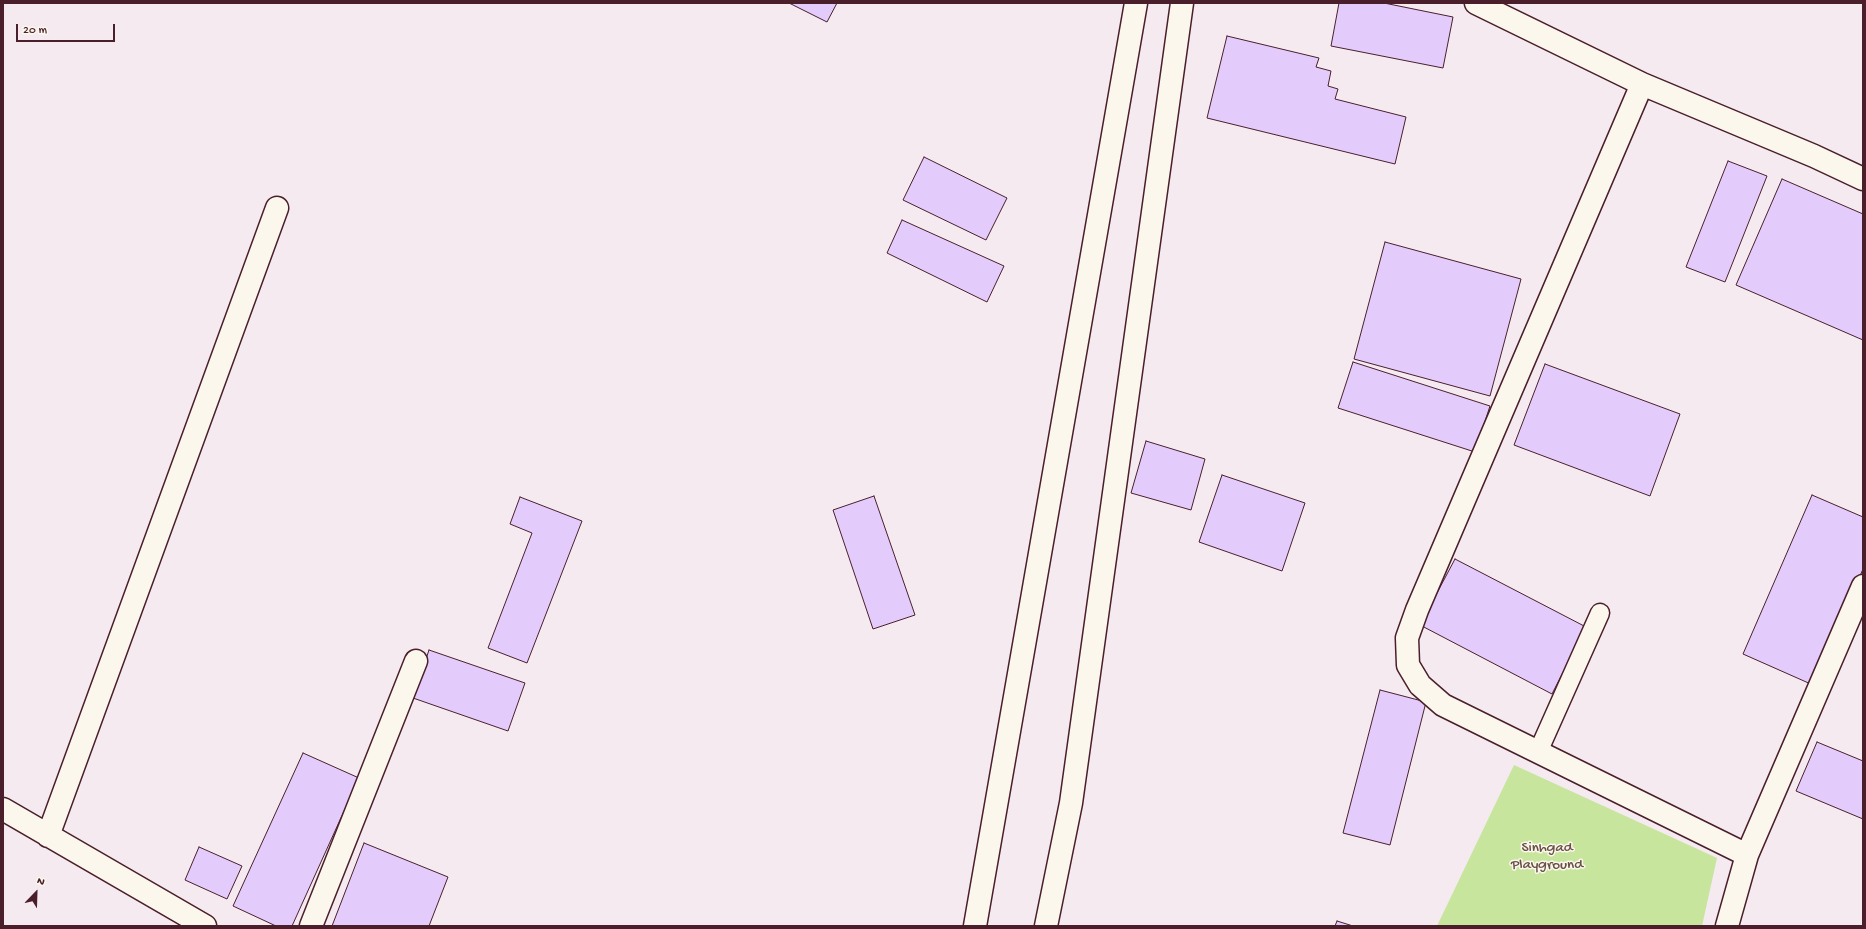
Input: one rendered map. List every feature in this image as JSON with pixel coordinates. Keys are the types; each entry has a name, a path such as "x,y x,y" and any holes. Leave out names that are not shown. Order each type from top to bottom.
{"street":[{"path":"975,926 1136,3"},
{"path":"1046,926 1071,803 1182,3"},
{"path":"1476,3 1642,84 1814,156 1863,179"},
{"path":"1642,84 1417,610 1408,638 1408,665 1420,685 1443,705 1747,856"},
{"path":"48,836 277,208"},
{"path":"1726,926 1747,856 1863,586"},
{"path":"311,926 416,661"},
{"path":"3,809 205,926"}],"lane":[{"path":"1538,752 1600,613"}],"green space":[{"name":"Sinhgad Playground","path":"1514,765 1717,858 1702,926 1437,926"}],"building":[{"path":"789,3 837,3 827,22"},
{"path":"1339,3 1384,3 1453,17 1443,68 1331,46"},
{"path":"1227,36 1319,58 1316,67 1331,71 1328,86 1338,89 1335,99 1406,117 1395,164 1207,118"},
{"path":"924,157 1007,198 986,240 903,200"},
{"path":"1728,161 1767,176 1725,282 1686,267"},
{"path":"1782,179 1863,214 1863,340 1736,285"},
{"path":"902,220 1004,266 987,302 887,253"},
{"path":"1385,242 1521,279 1490,396 1354,359"},
{"path":"1353,362 1490,406 1475,452 1338,408"},
{"path":"1545,364 1680,414 1650,496 1514,445"},
{"path":"1146,441 1205,459 1191,510 1131,493"},
{"path":"1222,475 1305,503 1282,571 1199,542"},
{"path":"1812,495 1863,517 1863,569 1813,685 1743,654"},
{"path":"874,496 915,615 873,629 833,510"},
{"path":"520,497 582,521 527,663 488,648 532,533 510,524"},
{"path":"1455,559 1586,627 1552,694 1420,625"},
{"path":"429,650 525,683 508,731 413,698"},
{"path":"1380,690 1426,702 1390,845 1343,833"},
{"path":"1817,742 1863,761 1863,819 1796,791"},
{"path":"303,753 359,778 292,926 276,926 233,906"},
{"path":"364,843 448,877 429,926 332,926"},
{"path":"199,847 242,866 227,899 185,880"},
{"path":"1337,921 1353,926 1335,926"}]}
